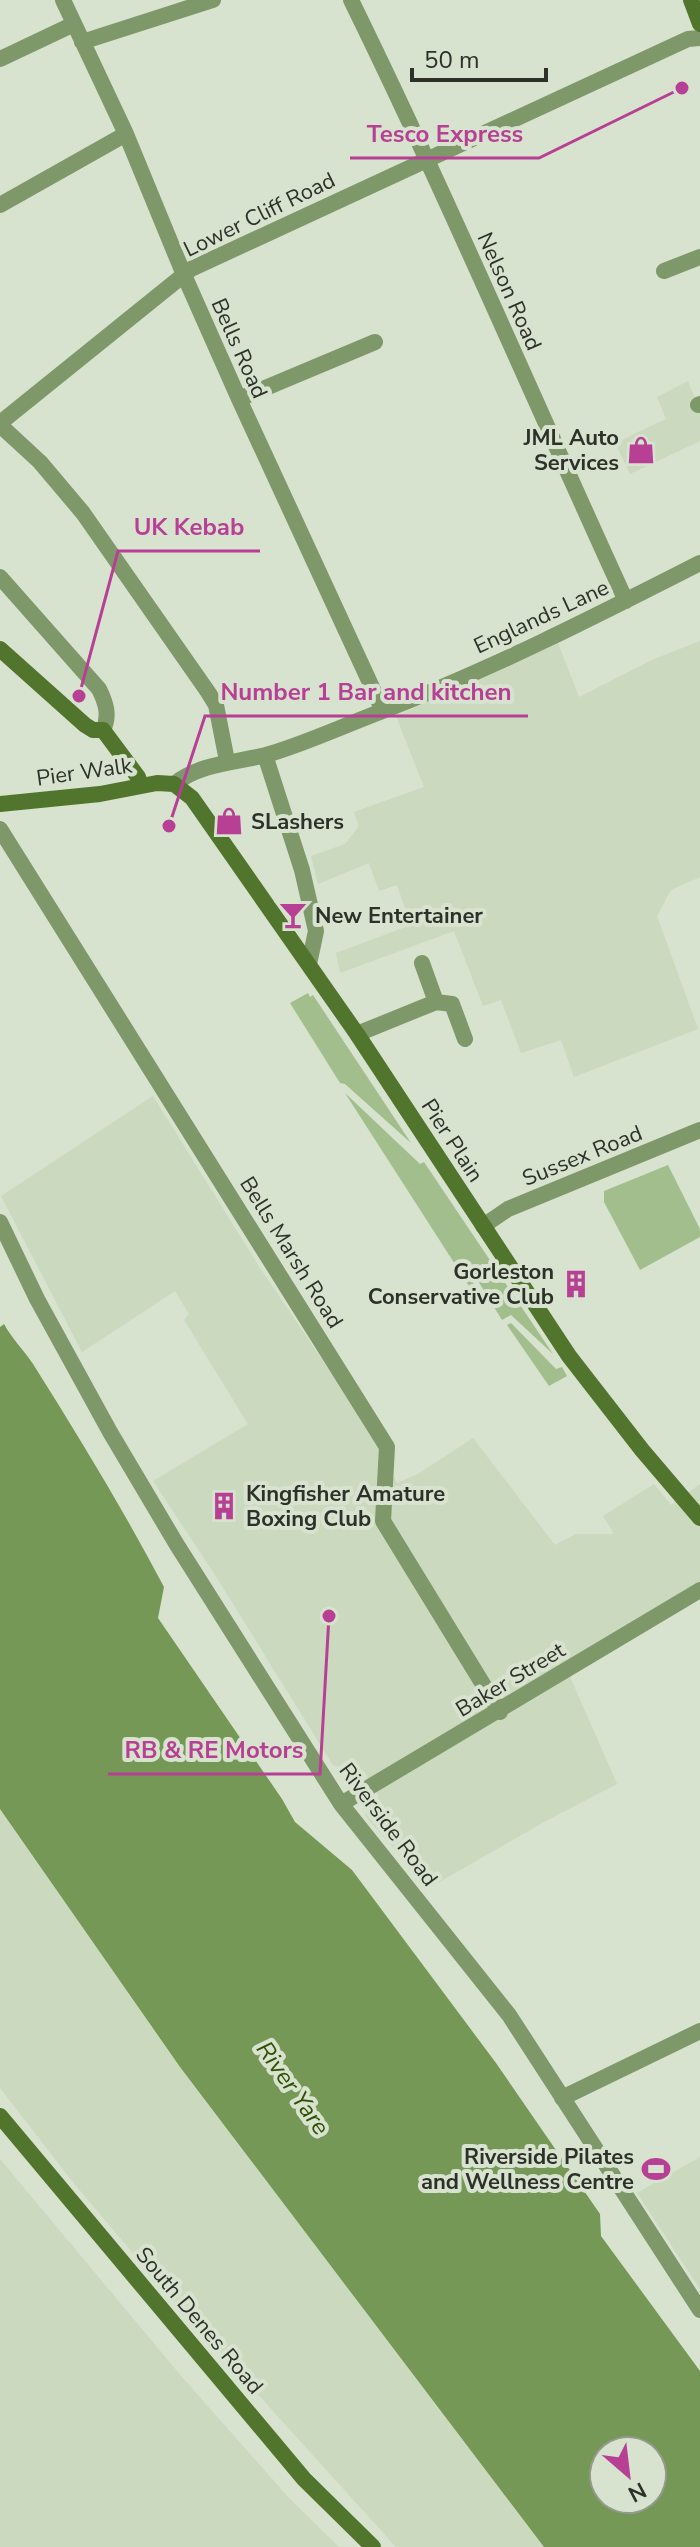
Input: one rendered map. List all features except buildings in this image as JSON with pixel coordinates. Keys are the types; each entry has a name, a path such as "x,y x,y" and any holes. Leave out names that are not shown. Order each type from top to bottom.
{"street":[{"name":"Bells Road","path":"63,0 126,134 239,399 383,711"},
{"path":"82,42 213,0"},
{"name":"Nelson Road","path":"351,0 427,158 626,601"},
{"path":"691,0 700,24"},
{"path":"0,59 74,24"},
{"name":"Lower Cliff Road","path":"0,424 184,275 427,158 688,39 700,38"},
{"path":"0,205 126,134"},
{"path":"664,271 700,257"},
{"path":"239,399 375,342"},
{"path":"0,424 40,462 83,513 208,692 216,705 227,761"},
{"name":"Englands Lane","path":"174,784 185,775 227,761 265,755 383,711 516,653 700,563"},
{"path":"0,577 99,689 105,702 107,721 103,730"},
{"path":"0,650 85,725 93,730 103,730"},
{"path":"103,730 141,785"},
{"path":"265,755 302,870 316,931 309,964"},
{"name":"Pier Walk","path":"0,804 100,794 141,785 174,784"},
{"name":"Pier Plain","path":"174,784 192,798 309,964 569,1356 700,1518"},
{"name":"Bells Marsh Road","path":"0,829 387,1447 383,1521 500,1712"},
{"path":"422,963 436,1002"},
{"path":"357,1034 436,1002 452,1004 465,1039"},
{"name":"Sussex Road","path":"483,1226 508,1209 700,1130"},
{"name":"Riverside Road","path":"0,1222 37,1299 110,1432 177,1545 341,1804 500,2002 700,2310"},
{"name":"Baker Street","path":"341,1804 700,1590"},
{"path":"562,2098 700,2031"},
{"name":"South Denes Road","path":"0,2116 304,2479 373,2547"}],"shaded area":[{"path":"688,381 700,411 700,441 630,474 615,443 666,419 657,397"},
{"path":"700,641 700,877 671,890 657,916 698,1029 574,1077 561,1040 521,1053 501,1000 483,1006 454,931 340,973 336,953 411,925 397,885 379,891 369,863 318,884 311,856 345,844 359,826 354,812 424,787 396,716 558,643 579,697 654,659"},
{"path":"308,993 310,997 313,995 411,1143 345,1084 340,1083 290,1003"},
{"path":"345,1093 420,1164 424,1162 553,1354 511,1315 502,1320 478,1281 469,1286"},
{"path":"153,1096 260,1268 366,1424 397,1483 418,1474 473,1438 555,1545 576,1534 614,1534 603,1516 654,1484 671,1505 700,1484 700,1587 698,1583 688,1588 564,1663 617,1784 429,1888 365,1816 368,1803 379,1796 365,1774 333,1765 153,1481 248,1424 184,1320 189,1314 175,1291 82,1352 1,1196"},
{"path":"668,1165 700,1229 700,1237 640,1270 604,1202 604,1191"},
{"path":"511,1323 556,1369 562,1367 567,1376 549,1386 507,1325"},
{"path":"0,1809 180,2067 544,2547 396,2547 169,2296 72,2181 0,2088"},
{"path":"700,2157 700,2289 637,2193"},
{"path":"0,2159 182,2377 289,2498 339,2547 0,2547"}],"water":[{"name":"River Yare","path":"4,1324 33,1364 101,1474 164,1587 158,1618 295,1822 352,1870 496,2063 600,2214 601,2236 700,2371 700,2547 544,2547 180,2067 0,1809 0,1327"}],"place":[{"name":"Tesco Express","path":"682,88"},
{"name":"JML Auto Services","path":"641,450"},
{"name":"UK Kebab","path":"79,696"},
{"name":"SLashers","path":"229,821"},
{"name":"Number 1 Bar and kitchen","path":"169,826"},
{"name":"New Entertainer","path":"293,915"},
{"name":"Gorleston Conservative Club","path":"576,1284"},
{"name":"Kingfisher Amature Boxing Club","path":"224,1506"},
{"name":"RB & RE Motors","path":"329,1616"},
{"name":"Riverside Pilates and Wellness Centre","path":"656,2169"}]}
